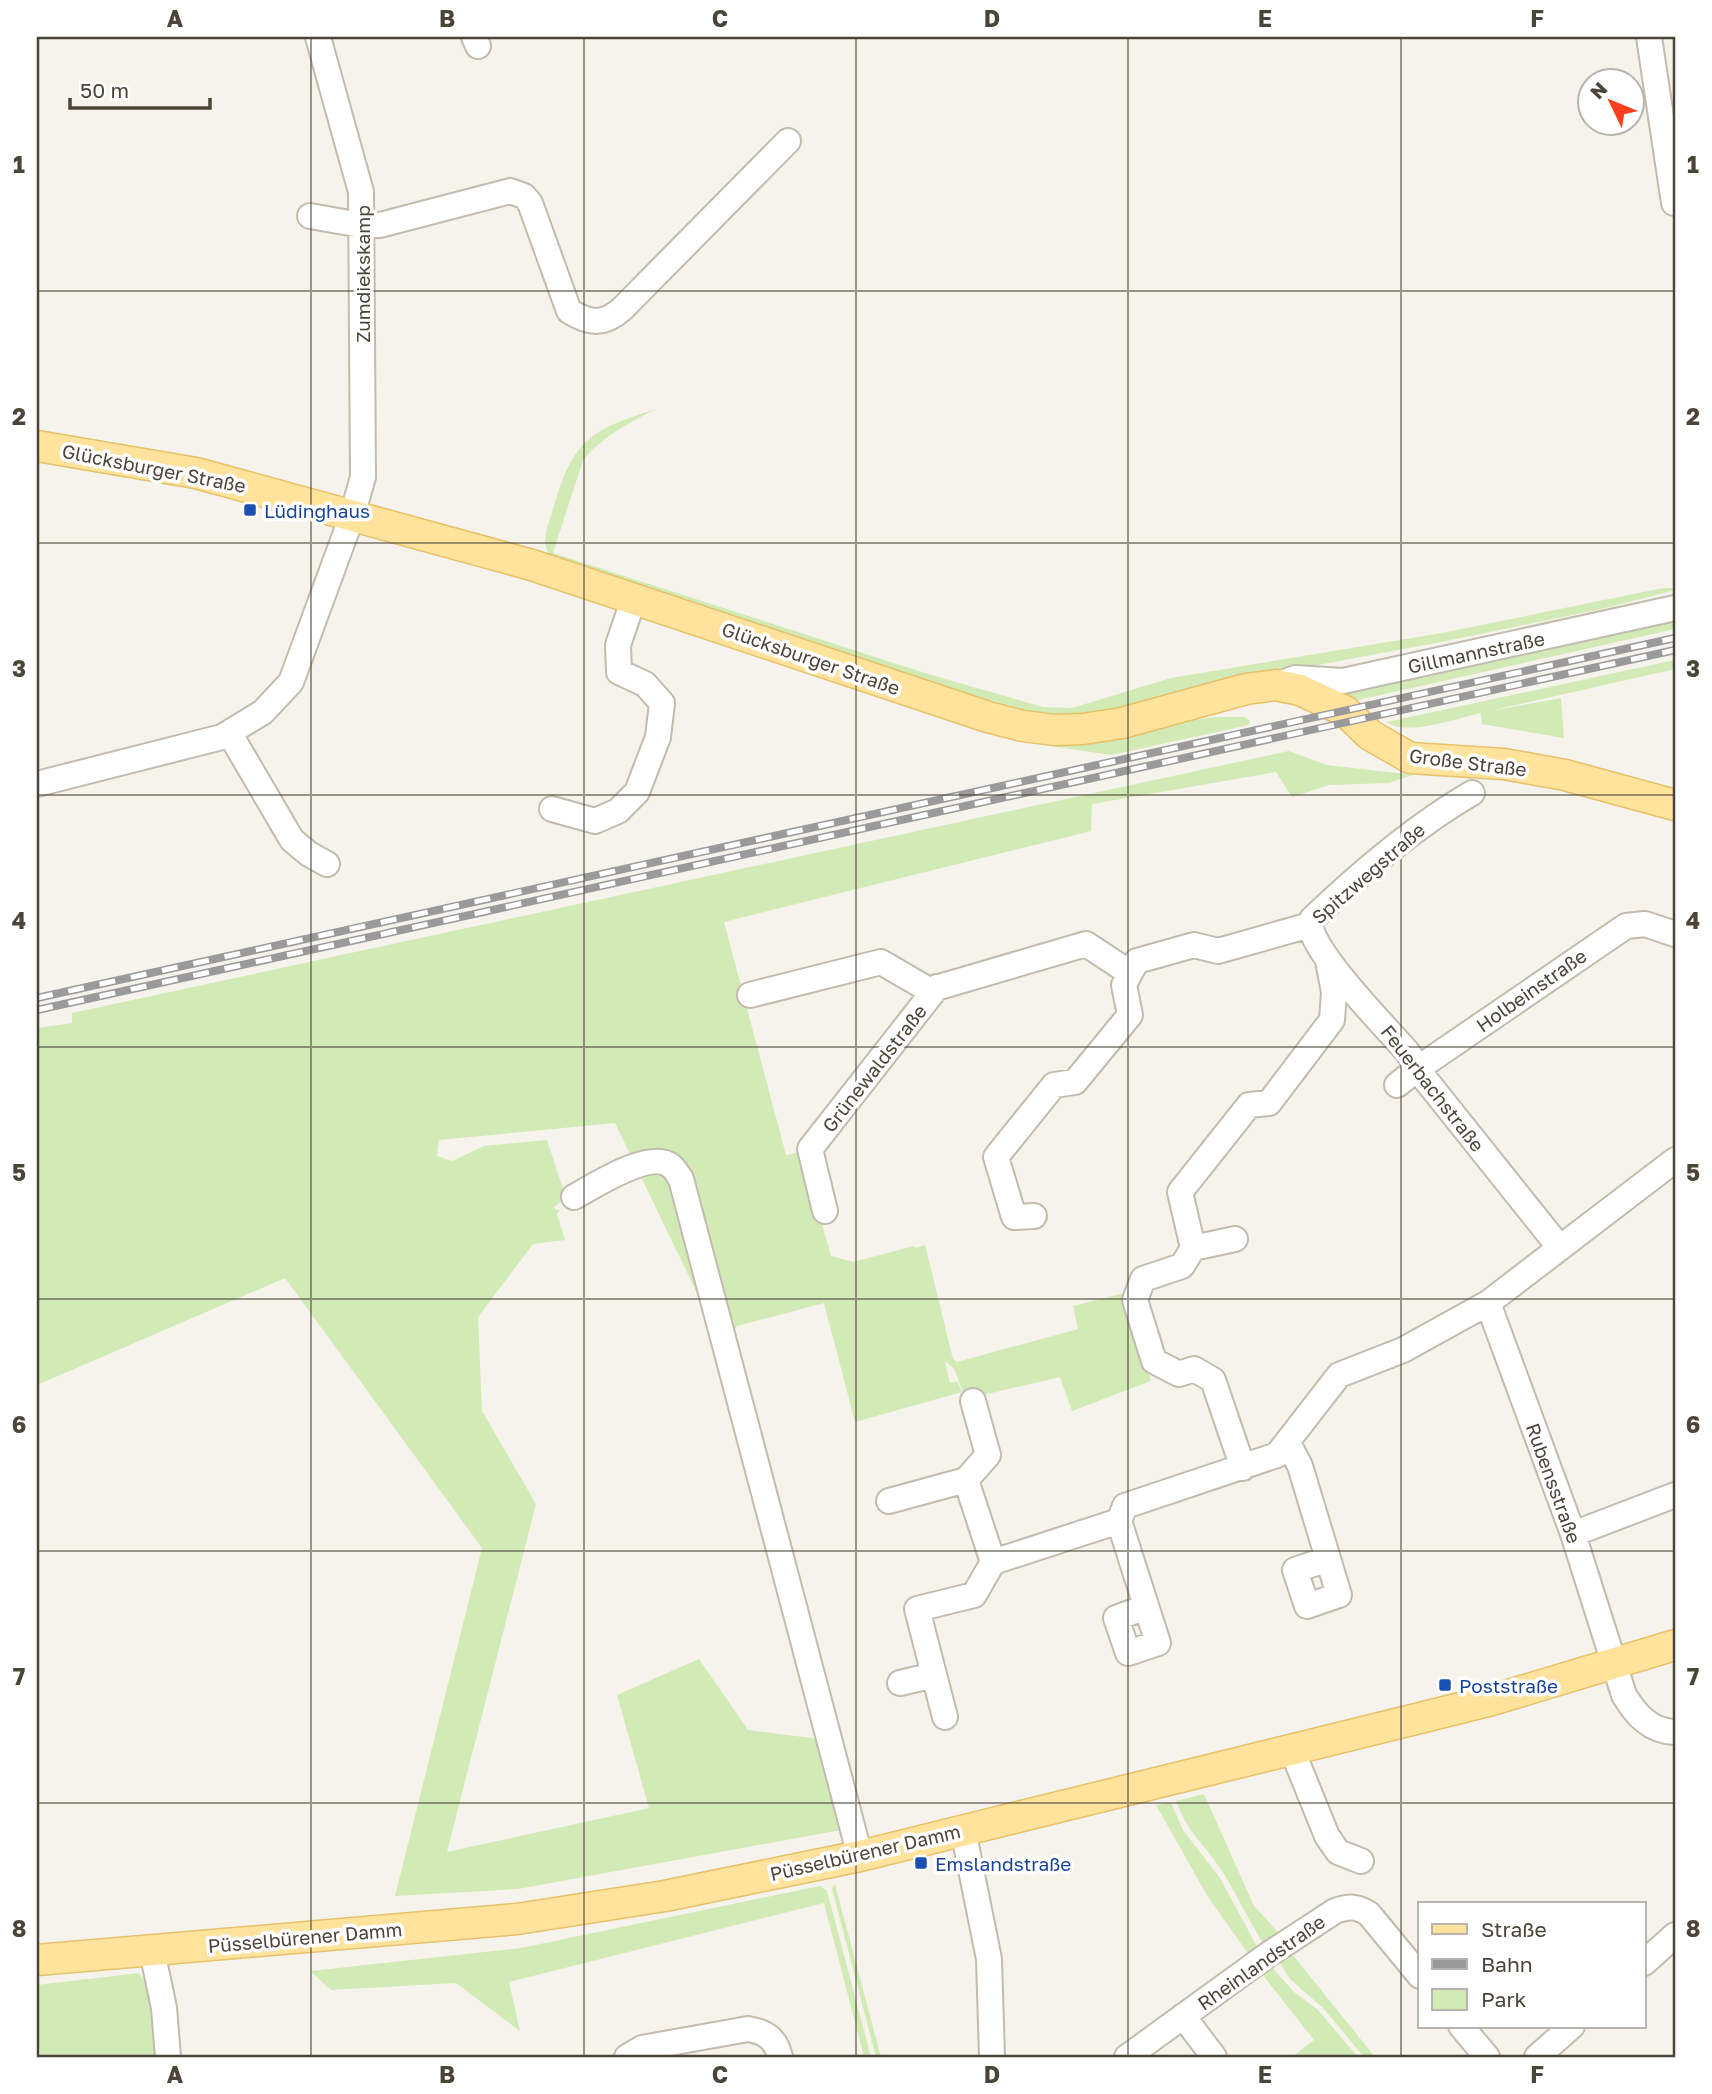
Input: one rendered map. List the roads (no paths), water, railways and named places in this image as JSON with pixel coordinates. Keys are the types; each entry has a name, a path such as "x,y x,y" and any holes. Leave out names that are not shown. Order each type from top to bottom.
{"main road":[{"name":"Glücksburger Straße","path":"37,446 196,473 532,565 988,717 1023,726 1055,730 1122,723 1247,689 1276,685"},
{"name":"Große Straße","path":"1276,685 1300,690 1345,711 1370,735 1410,758 1504,764 1541,770 1675,805"},
{"name":"Püsselbürener Damm","path":"37,1960 517,1919 665,1896 860,1856 1292,1750 1492,1700 1675,1646"}],"street":[{"name":"Zumdiekskamp","path":"318,37 361,192 363,477 352,516"},
{"path":"1649,37 1671,148 1674,203"},
{"path":"310,216 361,225 380,225 510,191 518,192 530,203 569,311 589,321 600,322 612,318 622,309 788,141"},
{"path":"37,784 230,734 262,712 291,682 352,516"},
{"path":"552,809 595,821 618,811 637,792 658,737 662,703 645,684 619,672 618,645 634,598"},
{"name":"Gillmannstraße","path":"1276,685 1295,678 1343,681 1675,608"},
{"path":"230,734 292,840 327,864"},
{"name":"Spitzwegstraße","path":"1130,973 1138,961 1194,945 1218,951 1310,925 1312,919 1356,880 1440,811 1472,793"},
{"name":"Holbeinstraße","path":"1397,1085 1626,926 1645,924 1675,934"},
{"name":"Feuerbachstraße","path":"1310,925 1312,936 1328,961 1409,1054 1417,1069 1560,1248"},
{"path":"750,995 881,962 929,990 1086,944 1130,973 1124,985 1130,1015 1075,1082 1054,1085 996,1157 1014,1217 1034,1216"},
{"path":"1243,1468 1213,1380 1194,1369 1179,1374 1154,1361 1135,1300 1143,1279 1182,1266 1193,1248 1180,1192 1249,1105 1269,1103 1332,1020 1334,992 1328,961"},
{"name":"Grünewaldstraße","path":"825,1211 800,1147 937,987"},
{"path":"574,1197 642,1162 670,1164 681,1179 860,1856"},
{"path":"1146,1607 1119,1521 1125,1506 1277,1455 1339,1375 1403,1350 1488,1303 1674,1162"},
{"path":"1193,1248 1235,1239"},
{"name":"Rubensstraße","path":"1488,1303 1573,1534 1615,1664"},
{"path":"889,1501 966,1480 988,1455 973,1401"},
{"path":"1288,1443 1300,1466 1328,1559"},
{"path":"966,1480 993,1562"},
{"path":"1573,1534 1675,1495"},
{"path":"945,1717 917,1609 974,1594 993,1562 1119,1521"},
{"path":"1615,1664 1625,1695 1636,1714 1664,1732 1675,1732"},
{"path":"900,1683 934,1675"},
{"path":"1292,1750 1327,1836 1338,1852 1360,1861"},
{"path":"963,1830 989,1959 992,2057"},
{"name":"Rheinlandstraße","path":"1126,2057 1335,1910 1358,1907 1369,1914 1418,1974"},
{"path":"1646,1961 1675,1935"},
{"path":"152,1951 164,2008 168,2057"},
{"path":"1183,2016 1214,2057"},
{"path":"1463,2028 1487,2057"},
{"path":"1537,2057 1570,2028"},
{"path":"627,2057 642,2049 748,2029 762,2031 770,2037 778,2047 780,2057"}],"railway":[{"path":"37,998 1675,638"},
{"path":"37,1010 1675,650"}],"place":[{"name":"Lüdinghaus","path":"250,510"},
{"name":"Poststraße","path":"1445,1685"},
{"name":"Emslandstraße","path":"921,1863"}]}
